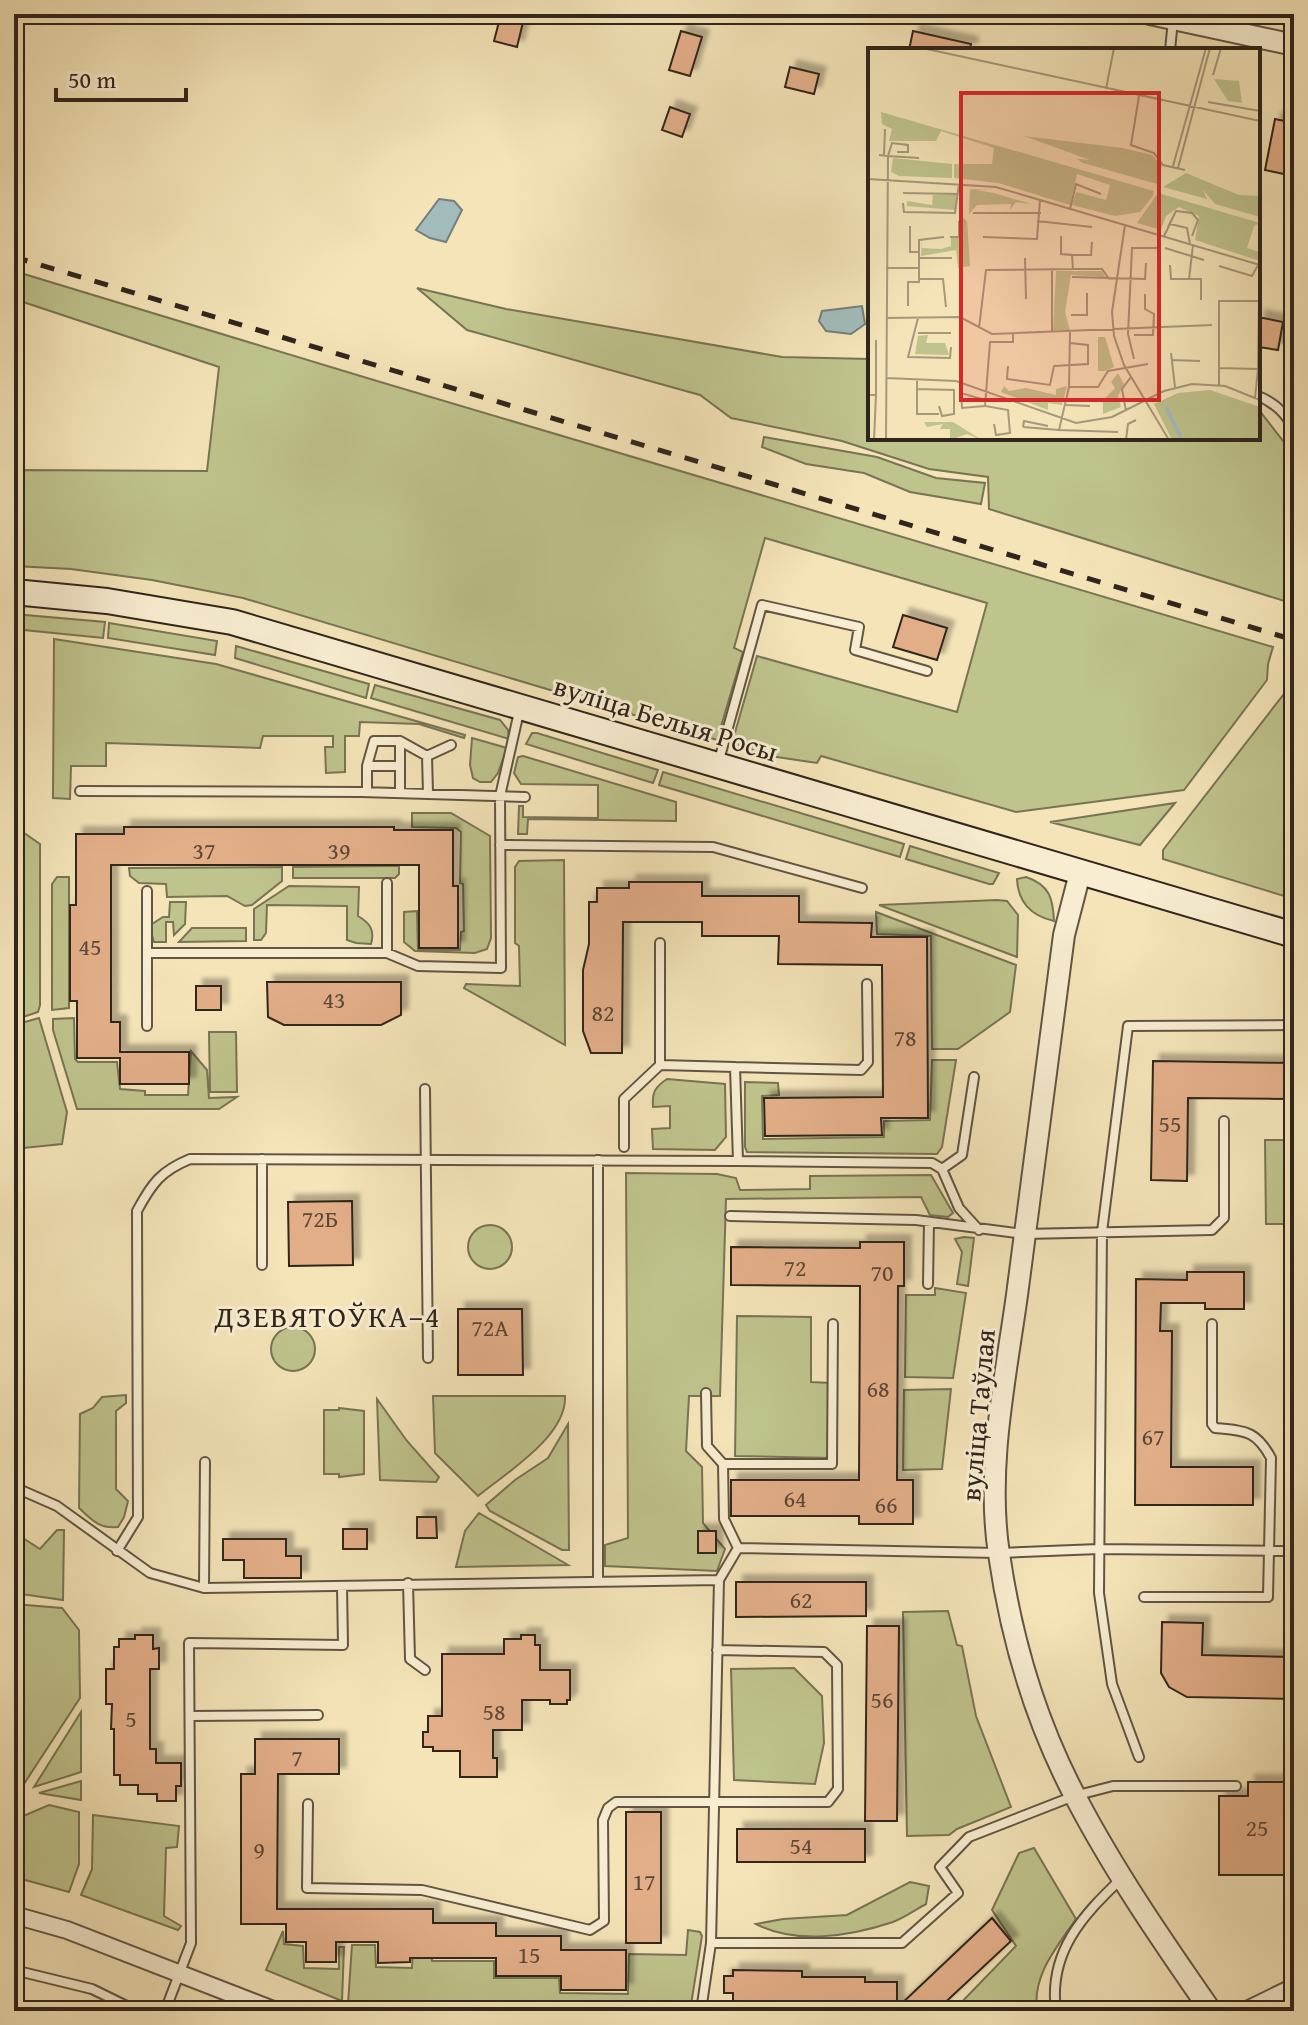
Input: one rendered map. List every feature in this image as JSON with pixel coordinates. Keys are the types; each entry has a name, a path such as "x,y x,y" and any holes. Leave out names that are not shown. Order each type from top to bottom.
{"main road":[{"name":"вуліца Белыя Росы","path":"14,592 107,601 232,622 1294,935"}],"street":[{"path":"1150,14 1294,45"},
{"name":"вуліца Таўлая","path":"1080,873 1065,930 997,1449 994,1496 999,1553 1021,1658 1047,1735 1074,1796 1211,2011"},
{"path":"14,1915 67,1930 276,2011"},
{"path":"1245,2011 1294,1987"}],"lane":[{"path":"1170,48 1173,19"},
{"path":"1260,397 1270,400 1294,429"},
{"path":"717,765 762,605 859,627 855,650 927,671"},
{"path":"147,953 387,953 418,966 501,968 500,796 521,707"},
{"path":"367,792 367,766 374,741 400,741 427,756"},
{"path":"400,741 400,793"},
{"path":"427,756 451,745"},
{"path":"427,756 428,793"},
{"path":"367,766 400,766"},
{"path":"80,791 367,792 525,797"},
{"path":"500,845 713,847 862,888"},
{"path":"387,883 387,953"},
{"path":"147,891 147,1026"},
{"path":"660,943 660,1065"},
{"path":"624,1147 624,1099 660,1065 861,1070 868,1062 867,984"},
{"path":"1139,1757 1112,1684 1099,1593 1102,1232 1128,1026 1294,1025"},
{"path":"735,1067 738,1161"},
{"path":"942,1169 962,1155 974,1077"},
{"path":"425,1089 428,1358"},
{"path":"730,1216 929,1222 1024,1234 1212,1230 1224,1218 1224,1121"},
{"path":"117,1551 138,1517 137,1211 149,1189 167,1169 190,1159 932,1163 942,1169 959,1208 980,1230"},
{"path":"262,1159 262,1265"},
{"path":"598,1160 598,1582"},
{"path":"928,1284 929,1222"},
{"path":"723,1464 832,1464 833,1324"},
{"path":"1144,1597 1268,1597 1271,1458 1263,1443 1248,1431 1215,1428 1212,1424 1212,1324"},
{"path":"706,1393 707,1446 723,1464 724,1519 738,1548"},
{"path":"204,1588 205,1462"},
{"path":"14,1487 57,1506 150,1573 204,1588 719,1580"},
{"path":"738,1548 999,1553 1099,1549 1294,1551"},
{"path":"701,2011 711,1943 719,1580 738,1548"},
{"path":"408,1583 410,1659 425,1670"},
{"path":"165,2011 191,1943 189,1643 343,1645 342,1586"},
{"path":"308,1804 307,1888 422,1890 590,1930 604,1921 603,1820 608,1808 616,1802 828,1802 838,1789 837,1665 824,1652 717,1650"},
{"path":"190,1716 318,1715"},
{"path":"711,1943 902,1943 958,1893 940,1867 969,1837 1074,1796 1113,1786 1236,1786"},
{"path":"1056,2011 1061,1951 1090,1908 1123,1877"},
{"path":"14,1970 92,1989 137,2011"}],"green space":[{"path":"14,271 1273,647 1267,680 1184,790 1016,812 821,756 817,763 770,756 732,743 757,656 957,712 987,603 765,538 734,648 743,652 717,740 243,598 152,580 71,569 14,566 14,470 207,471 219,367 14,299"},
{"path":"417,288 506,309 782,357 868,359 868,440 1260,440 1260,411 1294,455 1294,592 1291,603 989,509 988,477 929,469 842,441 731,418 700,395 467,330"},
{"path":"764,437 877,457 936,478 985,483 981,504 910,492 864,473 806,464 762,447"},
{"path":"14,614 105,622 103,638 14,629"},
{"path":"109,623 217,641 215,655 108,638"},
{"path":"54,639 216,664 465,735 464,738 419,724 360,722 359,736 345,736 345,772 326,773 325,747 333,747 333,736 263,736 260,748 106,743 106,766 71,766 70,799 53,798"},
{"path":"236,646 369,684 366,698 235,658"},
{"path":"1294,681 1294,899 1163,859 1163,850"},
{"path":"375,685 500,720 508,730 509,739 371,698"},
{"path":"532,733 658,770 653,783 526,744"},
{"path":"472,738 507,748 498,773 491,782 473,778 470,765"},
{"path":"518,757 676,802 676,821 528,819 527,834 518,834 519,806 523,806 523,817 598,818 598,785 521,784 514,773"},
{"path":"663,772 904,844 900,857 659,785"},
{"path":"1175,803 1140,845 1050,822"},
{"path":"412,813 451,813 490,836 491,938 487,949 475,953 415,951 404,942 404,912 417,911 418,950 460,950 461,932 464,931 463,884 460,883 461,832 456,828 412,827"},
{"path":"14,826 40,844 40,1005 38,1012 14,1020"},
{"path":"910,846 999,873 993,884 989,884 906,859"},
{"path":"564,860 565,1045 464,988 466,984 520,986 519,946 515,943 515,867 519,861"},
{"path":"399,866 399,874 395,878 293,878 293,867"},
{"path":"282,867 282,881 252,905 245,906 227,896 167,897 166,884 139,883 130,876 129,868"},
{"path":"57,877 69,877 69,1008 52,1010 52,884"},
{"path":"1026,877 1040,884 1049,894 1054,921 1039,916 1023,902 1017,879"},
{"path":"289,886 359,887 358,916 370,927 371,944 347,940 347,906 267,905 266,933 261,940 254,940 254,909"},
{"path":"1007,901 1018,915 1017,957 879,905"},
{"path":"170,902 186,902 185,924 174,935 173,922 166,922 166,942 154,942 152,924 169,917"},
{"path":"876,912 1016,965 1010,1012 958,1049 932,1049 931,936 877,934"},
{"path":"192,928 246,928 246,941 179,942"},
{"path":"39,1018 67,1112 62,1144 14,1149 14,1025"},
{"path":"74,1018 75,1059 78,1062 117,1062 120,1089 145,1091 145,1095 188,1095 191,1051 207,1070 209,1098 237,1097 219,1109 77,1109 53,1030 53,1019"},
{"path":"209,1032 236,1032 237,1092 210,1092"},
{"path":"932,1060 956,1060 942,1147 937,1154 747,1152 745,1082 778,1083 779,1095 762,1096 763,1139 884,1137 884,1121 930,1120"},
{"path":"667,1079 725,1084 726,1137 715,1150 653,1149 652,1129 670,1128 670,1106 653,1107 655,1090"},
{"path":"1265,1140 1294,1140 1294,1224 1266,1224"},
{"path":"626,1173 717,1174 736,1178 740,1190 810,1189 810,1176 931,1175 953,1213 948,1217 930,1215 921,1197 726,1199 720,1396 689,1396 686,1451 702,1467 703,1523 725,1549 717,1571 605,1566 605,1545 628,1538"},
{"path":"490,1225 506,1231 512,1247 506,1263 490,1269 474,1263 468,1247 474,1231"},
{"path":"974,1238 968,1286 957,1284 962,1252 955,1239"},
{"path":"935,1288 966,1293 953,1378 905,1377 906,1295 935,1295"},
{"path":"737,1316 811,1317 811,1382 831,1383 831,1458 735,1456"},
{"path":"293,1327 309,1333 315,1349 309,1365 293,1371 277,1365 271,1349 277,1333"},
{"path":"951,1389 942,1469 903,1470 904,1390"},
{"path":"126,1395 126,1403 116,1411 116,1489 128,1501 118,1527 106,1527 96,1523 79,1508 80,1414 93,1408 102,1397"},
{"path":"433,1396 565,1396 563,1411 546,1439 478,1496 435,1453"},
{"path":"377,1399 407,1441 439,1477 436,1482 380,1480"},
{"path":"324,1410 364,1411 364,1474 339,1477 339,1474 324,1474"},
{"path":"568,1424 569,1550 562,1550 490,1511 486,1505 515,1480 548,1458"},
{"path":"14,1503 19,1507 20,1518 15,1533 40,1549 57,1530 64,1530 63,1600 14,1593"},
{"path":"479,1513 568,1565 456,1567 465,1531"},
{"path":"14,1604 62,1608 79,1630 80,1698 22,1787 14,1786"},
{"path":"948,1611 957,1645 962,1646 976,1716 1011,1807 949,1835 907,1836 903,1612"},
{"path":"794,1668 822,1696 824,1743 815,1784 734,1780 731,1669"},
{"path":"81,1712 81,1772 34,1787"},
{"path":"81,1781 81,1800 39,1793"},
{"path":"49,1805 79,1812 79,1864 69,1892 14,1877 14,1820"},
{"path":"93,1815 179,1826 177,1847 166,1848 164,1916 181,1926 178,1930 81,1895 92,1869"},
{"path":"1034,1848 1076,1919 1042,1973 1036,1998 1037,2011 953,2011 1016,1946 992,1910 1019,1853"},
{"path":"910,1882 929,1886 926,1904 877,1927 842,1934 806,1936 788,1935 756,1924 847,1915"},
{"path":"688,1930 700,1932 702,1936 690,2011 365,2011 348,2004 352,1945 375,1945 376,1967 412,1968 413,1945 431,1945 432,1961 494,1961 494,1978 559,1978 560,1993 628,1994 629,1954 686,1955"},
{"path":"283,1931 284,1944 303,1946 304,1968 339,1969 339,1947 344,1947 342,2001 266,1970"}],"water":[{"path":"439,199 454,201 462,210 446,242 416,230"},
{"path":"862,306 865,324 851,334 826,331 819,321 822,311"}],"building":[{"path":"501,14 525,14 517,47 494,41"},
{"path":"681,31 702,37 690,76 669,70"},
{"path":"913,31 971,44 970,48 909,48"},
{"path":"790,67 819,74 814,94 785,87"},
{"path":"670,107 690,114 682,137 662,130"},
{"path":"1275,119 1294,123 1293,176 1265,170"},
{"path":"1260,317 1283,322 1278,350 1260,347"},
{"path":"903,615 947,628 937,660 893,647"},
{"path":"124,827 394,827 394,830 453,830 453,886 458,886 458,948 419,948 419,865 111,865 111,1022 120,1022 120,1052 189,1052 189,1084 120,1084 120,1058 77,1058 77,1001 70,1001 70,905 76,905 76,834 124,834"},
{"path":"629,882 702,882 702,896 799,896 799,922 872,923 871,937 927,937 928,1118 881,1118 882,1135 765,1136 764,1098 883,1097 882,965 778,964 779,936 702,936 702,922 623,922 622,1053 591,1053 583,1031 583,970 589,944 589,902 597,902 597,888 629,888"},
{"path":"267,982 401,982 401,1015 381,1025 284,1025 268,1017"},
{"path":"196,986 221,986 221,1010 196,1010"},
{"path":"1153,1061 1294,1063 1294,1099 1188,1098 1187,1181 1151,1180"},
{"path":"352,1201 353,1265 289,1266 288,1202"},
{"path":"860,1242 904,1242 904,1286 898,1286 897,1480 913,1480 913,1524 859,1524 859,1516 731,1516 731,1480 859,1480 860,1286 731,1285 731,1247 860,1248"},
{"path":"1187,1272 1244,1272 1244,1309 1205,1309 1205,1303 1161,1303 1160,1331 1172,1331 1171,1467 1253,1467 1253,1505 1135,1505 1136,1279 1187,1280"},
{"path":"458,1309 522,1309 523,1375 458,1375"},
{"path":"417,1517 436,1517 437,1538 417,1538"},
{"path":"343,1529 367,1529 367,1549 343,1549"},
{"path":"698,1531 716,1531 716,1553 698,1553"},
{"path":"223,1539 286,1539 286,1556 301,1556 301,1578 244,1578 244,1560 223,1560"},
{"path":"736,1582 866,1582 866,1616 736,1617"},
{"path":"1162,1622 1203,1623 1202,1655 1294,1657 1293,1699 1187,1697 1169,1687 1161,1673"},
{"path":"867,1626 899,1626 897,1821 865,1821"},
{"path":"135,1635 153,1635 153,1649 159,1648 159,1669 150,1669 150,1749 156,1749 156,1763 181,1763 181,1786 176,1786 176,1801 157,1801 157,1794 138,1794 138,1785 120,1785 120,1775 114,1775 114,1729 111,1729 112,1704 106,1704 106,1669 114,1669 114,1647 119,1647 119,1639 135,1639"},
{"path":"521,1635 535,1635 535,1645 540,1645 540,1670 570,1670 570,1700 567,1704 550,1704 550,1700 522,1700 522,1730 493,1730 497,1777 460,1777 460,1751 433,1751 433,1747 423,1747 423,1732 428,1732 428,1716 442,1716 442,1654 504,1654 504,1639 521,1639"},
{"path":"255,1739 339,1739 339,1774 278,1774 277,1909 433,1909 433,1923 496,1923 496,1936 561,1936 561,1950 626,1950 626,1990 561,1990 561,1976 496,1976 496,1958 410,1958 410,1962 378,1963 378,1942 336,1942 336,1962 306,1962 306,1942 286,1942 286,1924 241,1924 241,1774 255,1774"},
{"path":"1248,1782 1294,1782 1294,1875 1219,1875 1219,1796 1248,1796"},
{"path":"626,1812 661,1812 661,1943 626,1943"},
{"path":"737,1829 865,1829 865,1862 737,1862"},
{"path":"992,1918 1011,1941 936,2011 802,2011 802,2005 733,2005 733,1993 724,1993 724,1976 733,1976 733,1970 802,1971 802,1977 865,1977 865,1982 897,1982 897,2008"}],"railway":[{"path":"14,257 1294,640"}],"district":[{"name":"ДЗЕВЯТОЎКА–4","path":"328,1316"}]}
